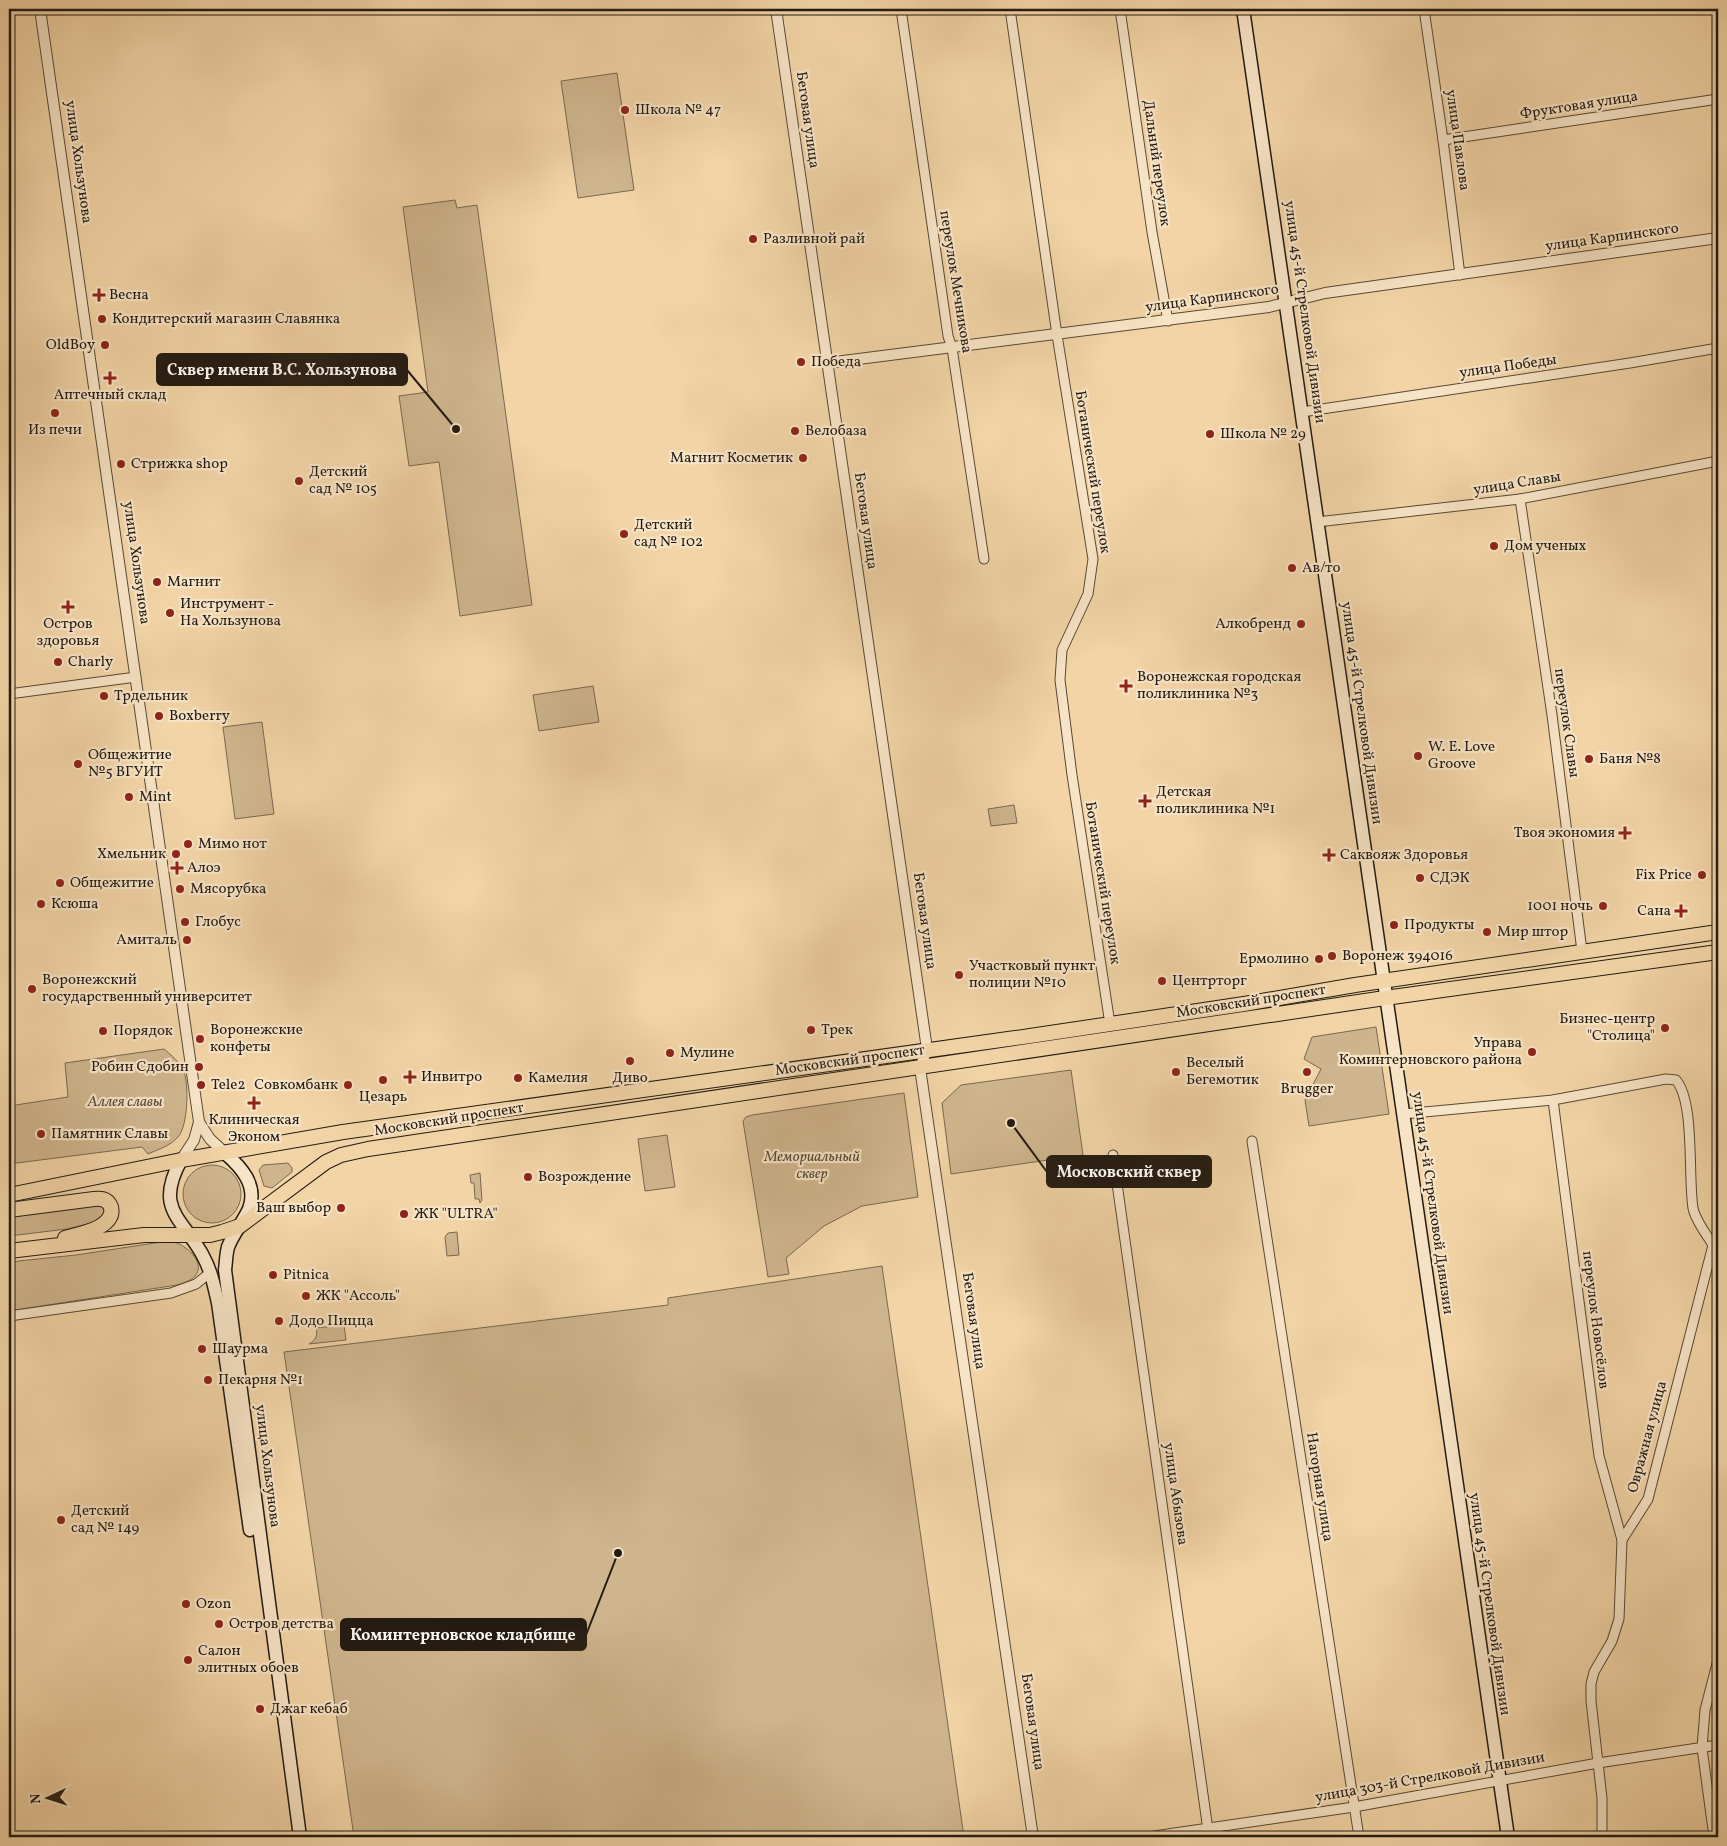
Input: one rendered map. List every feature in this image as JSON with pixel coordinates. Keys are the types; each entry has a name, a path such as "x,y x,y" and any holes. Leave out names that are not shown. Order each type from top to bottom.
{"main road":[{"name":"улица 45-й Стрелковой Дивизии","path":"1243,9 1287,303 1382,981 1403,1114 1498,1781 1508,1837"},
{"name":"Московский проспект","path":"9,1195 181,1160 343,1132 1110,1024 1382,981 1718,932"},
{"name":"Московский проспект","path":"9,1250 144,1235 210,1235 240,1226 326,1162 368,1148 1385,998 1718,952"},
{"name":"улица Хользунова","path":"225,1153 241,1167 248,1178 251,1191 249,1208 228,1248 225,1270 300,1837"},
{"name":"улица Хользунова","path":"181,1160 173,1176 169,1191 171,1207 178,1221 202,1253 211,1272 218,1302 292,1837"},
{"path":"9,1210 94,1199 105,1200 109,1204 110,1219 100,1227 38,1247"}],"street":[{"name":"улица Хользунова","path":"40,9 200,1122 210,1139 225,1153"},
{"name":"Беговая улица","path":"776,9 927,1049 920,1068 1034,1837"},
{"name":"переулок Мечникова","path":"901,9 948,336 952,348 984,559"},
{"name":"Ботанический переулок","path":"1010,9 1057,335 1092,559 1088,594 1062,650 1060,680 1072,775 1110,1024"},
{"name":"Дальний переулок","path":"1120,9 1152,232 1168,321"},
{"name":"улица Павлова","path":"1424,9 1444,140 1460,275"},
{"name":"Фруктовая улица","path":"1444,140 1718,99"},
{"name":"улица Карпинского","path":"827,363 1270,307 1325,293 1718,238"},
{"name":"улица Победы","path":"1302,412 1718,348"},
{"name":"улица Славы","path":"1317,522 1520,499 1718,461"},
{"name":"переулок Славы","path":"1520,499 1552,715 1582,952"},
{"path":"9,694 136,676"},
{"path":"1403,1114 1553,1100 1666,1079 1676,1080 1682,1087 1687,1112 1693,1211 1716,1245"},
{"name":"переулок Новосёлов","path":"1553,1100 1599,1456 1622,1540"},
{"name":"улица Хользунова","path":"181,1160 194,1140 200,1122"},
{"name":"Нагорная улица","path":"1252,1141 1359,1837"},
{"name":"улица Абызова","path":"1113,1155 1209,1833"},
{"name":"Овражная улица","path":"1622,1540 1648,1499 1716,1245"},
{"path":"9,1316 179,1291 196,1284 211,1272"},
{"path":"1602,1837 1602,1798 1590,1684 1594,1672 1612,1641 1619,1619 1622,1540"},
{"path":"1714,1837 1702,1748 1705,1710 1718,1660"},
{"name":"улица 303-й Стрелковой Дивизии","path":"1147,1837 1209,1833 1598,1763 1718,1746"}],"green space":[{"path":"617,73 634,190 578,198 561,81"},
{"path":"455,200 457,208 477,205 532,605 460,616 439,462 409,466 399,396 428,392 403,207"},
{"path":"593,686 599,722 539,731 533,695"},
{"path":"262,722 274,814 235,819 223,727"},
{"path":"1014,805 1017,823 991,826 988,809"},
{"path":"1376,1027 1389,1114 1309,1126 1305,1100 1321,1069 1304,1059 1312,1037"},
{"name":"Аллея славы","path":"164,1049 181,1065 187,1086 184,1124 178,1137 171,1143 148,1154 142,1147 9,1164 9,1106 68,1097 65,1063"},
{"path":"1071,1070 1083,1155 951,1174 942,1103 961,1085"},
{"name":"Мемориальный сквер","path":"904,1093 918,1197 862,1206 824,1226 786,1258 789,1274 768,1277 743,1121 746,1117 752,1115"},
{"path":"667,1135 675,1187 645,1191 638,1139"},
{"path":"288,1163 292,1168 292,1172 272,1188 264,1186 259,1170 263,1165"},
{"path":"212,1165 223,1167 236,1178 241,1194 239,1205 228,1218 212,1223 201,1221 188,1210 183,1194 185,1183 196,1170"},
{"path":"480,1173 482,1200 480,1203 479,1199 475,1199 474,1183 471,1183 470,1175"},
{"path":"98,1201 108,1212 95,1222 67,1229 9,1236 9,1214"},
{"path":"457,1232 459,1255 447,1256 445,1237 448,1233"},
{"path":"161,1242 177,1243 190,1252 197,1261 198,1266 198,1271 193,1278 177,1285 9,1311 9,1262 76,1255"},
{"path":"882,1266 964,1837 354,1837 284,1352 668,1305 668,1298"},
{"path":"344,1325 346,1340 309,1344 316,1337 316,1328"}],"place":[{"name":"Школа № 47","path":"625,110"},
{"name":"Разливной рай","path":"753,239"},
{"name":"Весна","path":"99,295"},
{"name":"Кондитерский магазин Славянка","path":"102,319"},
{"name":"OldBoy","path":"105,345"},
{"name":"Победа","path":"801,362"},
{"name":"Аптечный склад","path":"110,378"},
{"name":"Из печи","path":"55,413"},
{"name":"Сквер имени В.С. Хользунова","path":"456,429"},
{"name":"Велобаза","path":"795,431"},
{"name":"Школа № 29","path":"1210,434"},
{"name":"Магнит Косметик","path":"803,458"},
{"name":"Стрижка shop","path":"121,464"},
{"name":"Детский сад № 105","path":"299,481"},
{"name":"Детский сад № 102","path":"624,534"},
{"name":"Дом ученых","path":"1494,546"},
{"name":"Ав/то","path":"1292,568"},
{"name":"Магнит","path":"157,582"},
{"name":"Остров здоровья","path":"68,607"},
{"name":"Инструмент - На Хользунова","path":"170,613"},
{"name":"Алкобренд","path":"1301,624"},
{"name":"Charly","path":"58,662"},
{"name":"Воронежская городская поликлиника №3","path":"1126,686"},
{"name":"Трдельник","path":"104,696"},
{"name":"Boxberry","path":"159,716"},
{"name":"W. E. Love Groove","path":"1418,756"},
{"name":"Баня №8","path":"1589,759"},
{"name":"Общежитие №5 ВГУИТ","path":"78,764"},
{"name":"Mint","path":"129,797"},
{"name":"Детская поликлиника №1","path":"1145,801"},
{"name":"Твоя экономия","path":"1625,833"},
{"name":"Мимо нот","path":"188,844"},
{"name":"Хмельник","path":"176,854"},
{"name":"Саквояж Здоровья","path":"1329,855"},
{"name":"Алоэ","path":"177,868"},
{"name":"Fix Price","path":"1702,875"},
{"name":"СДЭК","path":"1420,878"},
{"name":"Общежитие","path":"60,883"},
{"name":"Мясорубка","path":"180,889"},
{"name":"Ксюша","path":"41,904"},
{"name":"1001 ночь","path":"1603,906"},
{"name":"Сана","path":"1681,911"},
{"name":"Глобус","path":"185,922"},
{"name":"Продукты","path":"1394,925"},
{"name":"Мир штор","path":"1487,932"},
{"name":"Амиталь","path":"187,940"},
{"name":"Воронеж 394016","path":"1332,956"},
{"name":"Ермолино","path":"1319,959"},
{"name":"Участковый пункт полиции №10","path":"959,975"},
{"name":"Центрторг","path":"1162,981"},
{"name":"Воронежский государственный университет","path":"32,989"},
{"name":"Бизнес-центр \"Столица\"","path":"1665,1028"},
{"name":"Трек","path":"811,1030"},
{"name":"Порядок","path":"103,1031"},
{"name":"Воронежские конфеты","path":"200,1039"},
{"name":"Управа Коминтерновского района","path":"1532,1052"},
{"name":"Мулине","path":"670,1053"},
{"name":"Диво","path":"630,1061"},
{"name":"Робин Сдобин","path":"199,1067"},
{"name":"Веселый Бегемотик","path":"1176,1072"},
{"name":"Brugger","path":"1307,1072"},
{"name":"Инвитро","path":"410,1077"},
{"name":"Камелия","path":"518,1078"},
{"name":"Цезарь","path":"383,1080"},
{"name":"Tele2","path":"201,1085"},
{"name":"Совкомбанк","path":"348,1085"},
{"name":"Клиническая Эконом","path":"254,1103"},
{"name":"Московский сквер","path":"1011,1123"},
{"name":"Памятник Славы","path":"41,1134"},
{"name":"Возрождение","path":"528,1177"},
{"name":"Ваш выбор","path":"341,1208"},
{"name":"ЖК \"ULTRA\"","path":"404,1214"},
{"name":"Pitnica","path":"273,1275"},
{"name":"ЖК \"Ассоль\"","path":"306,1296"},
{"name":"Додо Пицца","path":"279,1321"},
{"name":"Шаурма","path":"202,1349"},
{"name":"Пекарня №1","path":"208,1380"},
{"name":"Детский сад № 149","path":"61,1520"},
{"name":"Коминтерновское кладбище","path":"618,1553"},
{"name":"Ozon","path":"186,1604"},
{"name":"Остров детства","path":"219,1624"},
{"name":"Салон элитных обоев","path":"188,1660"},
{"name":"Джаг кебаб","path":"260,1709"}]}
